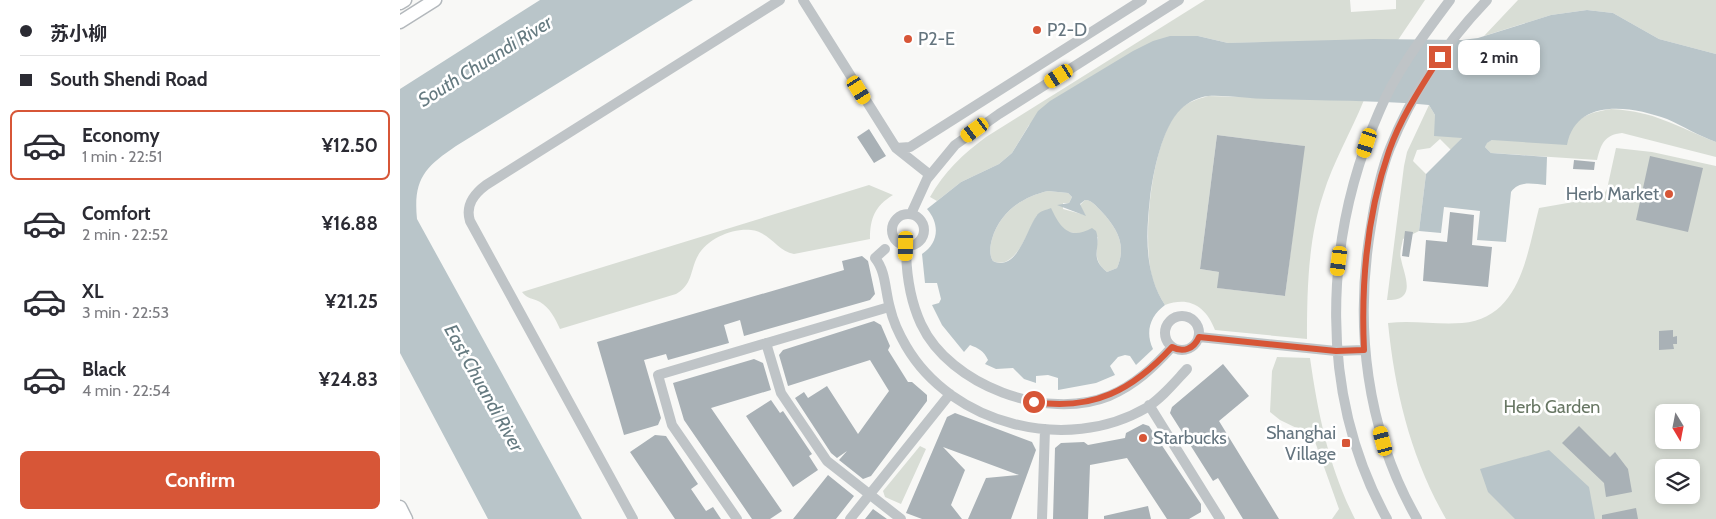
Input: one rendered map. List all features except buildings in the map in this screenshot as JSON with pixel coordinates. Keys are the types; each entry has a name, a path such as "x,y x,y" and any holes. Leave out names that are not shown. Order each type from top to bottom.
{"main road":[{"path":"400,3 405,0"},
{"path":"400,22 435,0"},
{"path":"400,507 406,519"}],"street":[{"path":"633,519 470,221 469,207 476,193 780,0"},
{"path":"803,0 896,148 930,175"},
{"path":"896,148 910,147 1142,0"},
{"path":"911,214 930,175 955,145 975,130 1179,0"},
{"path":"1387,519 1364,468 1356,442 1336,351 1337,276 1342,231 1354,182 1379,110 1406,61 1450,0"},
{"path":"1417,519 1398,482 1383,441 1370,394 1364,350 1363,297 1367,250 1379,186 1389,150 1409,108 1427,77 1457,33 1487,0"},
{"path":"911,214 920,220 924,229 923,235 916,243 906,246 897,242 892,228 896,218 911,214"},
{"path":"906,246 912,296 922,325 936,346 962,371 1009,394 1034,402 1065,405 1109,396 1147,373 1172,347"},
{"path":"885,249 875,258 881,264 889,307 896,326 915,360 950,394 974,408 1005,421 1045,430 1075,430 1099,426 1113,422 1149,405 1187,369"},
{"path":"738,519 672,425 658,375 889,307"},
{"path":"1185,316 1195,322 1199,332 1197,342 1188,349 1177,350 1172,347 1165,337 1166,326 1174,318 1185,316"},
{"path":"1199,337 1336,351 1364,350"},
{"path":"766,343 781,393 827,461 901,519"},
{"path":"850,519 950,394"},
{"path":"1149,405 1215,517"},
{"path":"1042,519 1045,430"}],"green space":[{"path":"1205,0 1350,0 1351,12 1396,9 1396,0 1425,0 1398,40 1228,43 1198,36 1029,125 1012,153 999,164 961,182 937,201 930,197 941,179 955,164 986,137"},
{"path":"1518,0 1716,0 1716,54 1659,39 1613,13 1587,10 1551,15 1484,36"},
{"path":"1208,96 1364,100 1332,171 1318,212 1309,266 1307,339 1215,330 1202,310 1189,303 1182,302 1165,305 1156,288 1149,260 1148,239 1151,190 1162,142 1170,123 1180,109","holes":["1217,135 1304,146 1285,296 1218,288 1219,272 1200,269"]},
{"path":"1429,105 1435,115 1435,125 1462,138 1451,150 1440,139 1430,148 1417,150 1413,161 1426,174 1419,231 1403,239 1400,254 1406,279 1406,292 1397,299 1387,300 1407,152"},
{"path":"1611,109 1627,110 1653,116 1716,142 1716,157 1622,133 1611,136 1604,141 1597,160 1491,153 1485,147 1486,143 1492,140 1569,135 1580,119"},
{"name":"Herb Garden","path":"1616,148 1652,152 1716,166 1716,519 1446,519 1423,472 1406,424 1395,375 1388,323 1462,323 1482,318 1497,309 1509,296 1518,281 1525,263 1539,208 1602,197 1607,189"},
{"path":"869,185 893,195 875,213 871,225 870,239 794,254 783,249 758,231 734,231 718,237 704,248 695,262 687,284 676,294 560,329 547,307 522,292"},
{"path":"1048,191 1068,193 1072,197 1069,203 1063,203 1063,209 1085,215 1080,205 1087,200 1092,202 1101,211 1116,230 1121,244 1120,260 1117,268 1107,272 1100,264 1097,252 1098,237 1068,232 1062,229 1058,222 1037,215 1025,239 1014,255 1001,263 993,261 990,253 992,239 1000,221 1013,207 1029,197"},
{"path":"1277,357 1310,358 1317,400 1331,460 1355,519 1332,519 1339,509 1313,436 1280,420 1270,412 1272,371"},
{"path":"920,446 926,449 901,504 885,497 883,491"}],"water":[{"path":"540,0 693,0 456,146 429,168 419,184 416,205 417,219 582,519 488,519 400,353 400,89"},
{"path":"1587,10 1613,13 1659,39 1716,54 1716,142 1653,114 1622,109 1607,109 1593,112 1582,119 1572,130 1567,145 1492,140 1485,147 1491,153 1547,157 1546,185 1522,184 1511,192 1506,242 1477,240 1480,211 1444,207 1441,233 1419,231 1426,174 1462,138 1434,136 1435,115 1429,105 1369,101 1208,96 1187,104 1174,117 1164,138 1156,164 1151,188 1147,239 1153,280 1165,305 1156,314 1150,325 1149,337 1153,349 1136,365 1130,356 1118,357 1110,366 1115,375 1096,383 1058,390 1058,378 1048,375 1036,376 1036,383 1024,379 1013,368 996,369 985,364 988,360 985,354 973,346 970,345 964,352 942,325 932,305 939,303 941,299 937,283 925,283 922,254 932,244 936,233 934,221 927,209 961,182 999,164 1012,153 1038,111 1050,101 1153,41 1170,36 1198,36 1228,43 1373,39 1462,40 1478,38 1551,15","holes":["1048,191 1068,193 1072,197 1069,203 1057,205 1086,216 1080,204 1085,200 1090,201 1107,217 1116,230 1121,244 1120,260 1117,268 1107,272 1098,262 1096,231 1092,228 1077,233 1066,230 1058,221 1051,208 1037,215 1020,247 1009,261 1001,263 993,261 990,250 992,239 1000,221 1013,207 1029,197"]},
{"path":"1549,450 1589,487 1595,519 1515,519 1488,492 1480,469"}],"place":[{"name":"P2-D","path":"1037,30"},
{"name":"P2-E","path":"908,39"},
{"name":"Herb Market","path":"1669,194"},
{"name":"Starbucks","path":"1143,438"},
{"name":"Shanghai Village","path":"1346,443"}],"route":[{"path":"1034,402 1065,405 1088,402 1109,396 1147,373 1172,347 1177,350 1188,349 1193,347 1199,337 1336,351 1364,350 1363,297 1367,250 1379,186 1389,150 1409,108 1440,57"}],"water label":[{"name":"South Chuandi River","path":"485,61"},
{"name":"East Chuandi River","path":"484,388"}]}
